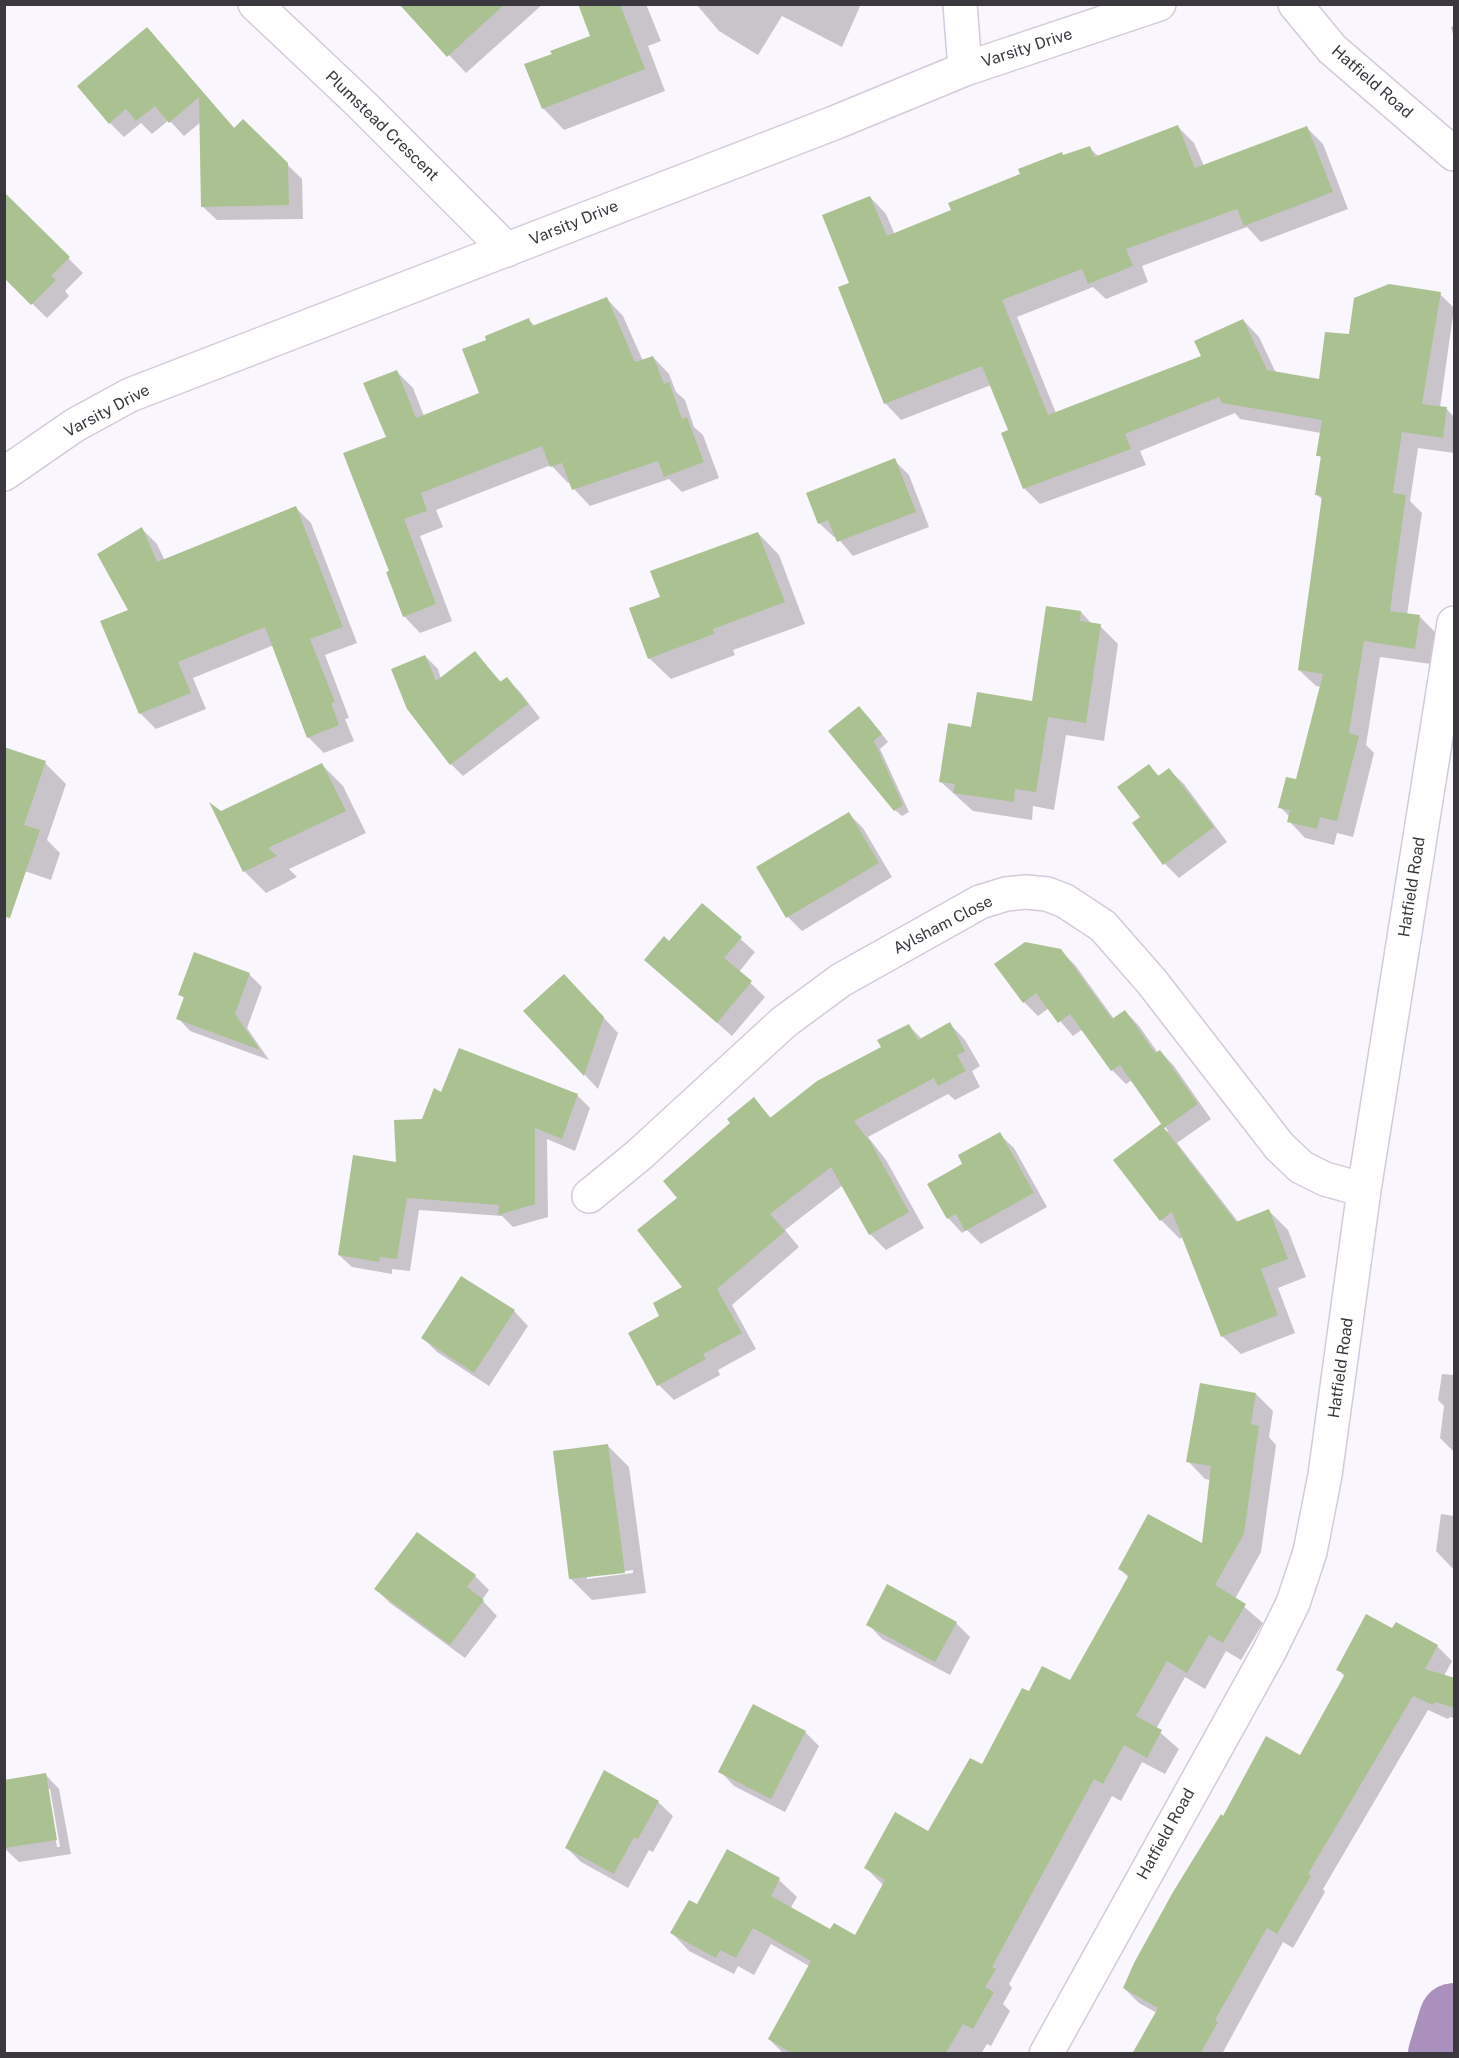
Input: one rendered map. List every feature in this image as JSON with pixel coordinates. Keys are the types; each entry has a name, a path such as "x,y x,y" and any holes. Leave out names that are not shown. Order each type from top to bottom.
{"street":[{"name":"Plumstead Crescent","path":"255,4 360,103 507,250"},
{"path":"960,4 965,69"},
{"name":"Varsity Drive","path":"4,474 75,425 130,395 507,250 965,69 1159,4"},
{"name":"Hatfield Road","path":"1295,4 1332,49 1455,154"},
{"name":"Hatfield Road","path":"1046,2054 1269,1652 1293,1603 1310,1552 1326,1475 1364,1190 1455,622"},
{"name":"Aylsham Close","path":"589,1196 639,1155 784,1022 841,980 980,902 1006,894 1026,892 1047,894 1065,901 1103,926 1145,974 1279,1146 1309,1171 1325,1179 1364,1190"}],"building":[{"path":"399,4 505,4 447,57"},
{"path":"578,4 620,4 645,69 542,109 524,64 552,54 550,51 590,36"},
{"path":"147,27 234,128 243,119 288,163 289,205 201,207 199,97 169,123 155,106 136,121 126,109 109,124 77,86"},
{"path":"1178,125 1195,168 1307,126 1333,192 1244,226 1237,209 1126,249 1133,266 1088,284 1082,269 1002,300 1048,415 1201,356 1194,341 1243,319 1267,370 1319,379 1325,332 1349,334 1354,298 1389,284 1441,292 1422,404 1447,407 1443,438 1402,432 1393,493 1406,495 1390,611 1420,615 1415,649 1364,641 1349,733 1359,736 1337,821 1320,817 1317,829 1287,822 1290,810 1278,808 1286,777 1296,779 1323,674 1298,670 1322,496 1315,495 1321,456 1316,456 1322,420 1222,403 1219,397 1125,434 1131,449 1023,489 1001,433 1008,430 982,366 884,404 838,287 849,283 822,215 870,196 887,236 951,210 948,203 1020,174 1018,169 1062,152 1063,155 1090,146 1094,157"},
{"path":"4,192 70,257 51,276 56,280 31,305 4,278"},
{"path":"607,297 635,362 653,356 664,384 669,382 682,419 687,417 704,462 664,477 658,461 572,490 562,463 550,467 542,446 421,493 427,511 404,519 436,604 403,617 386,572 389,571 343,453 386,437 363,383 397,370 416,418 479,393 462,349 486,340 485,336 529,318 532,326"},
{"path":"895,458 916,512 837,542 828,520 818,524 806,493"},
{"path":"296,506 343,627 310,639 335,702 331,703 339,725 307,738 265,627 178,662 191,693 139,714 100,621 128,610 97,554 142,527 157,562"},
{"path":"758,532 785,602 713,629 714,634 648,659 629,608 660,597 650,571"},
{"path":"1046,606 1081,611 1080,621 1101,624 1086,723 1048,717 1036,792 1015,789 1014,802 953,793 955,784 939,782 948,723 971,727 977,692 1032,701"},
{"path":"475,651 500,682 507,677 528,704 450,765 407,709 391,669 425,655 436,681"},
{"path":"859,706 882,734 874,741 903,805 894,811 828,731"},
{"path":"4,747 46,761 24,825 40,830 10,918 4,917"},
{"path":"322,763 346,811 268,848 277,856 243,872 209,802 221,811"},
{"path":"1149,764 1158,776 1169,768 1214,827 1163,865 1132,823 1140,817 1117,787"},
{"path":"849,812 879,863 786,918 756,867"},
{"path":"702,903 742,937 724,958 752,981 717,1023 644,960 664,936 669,941"},
{"path":"1025,942 1061,949 1112,1019 1125,1010 1155,1053 1160,1050 1198,1104 1164,1128 1120,1065 1111,1071 1070,1014 1058,1023 1036,993 1023,1003 994,964"},
{"path":"194,952 250,973 235,1014 260,1050 176,1019 184,997 178,995"},
{"path":"564,974 604,1017 584,1076 523,1011"},
{"path":"950,1022 965,1051 957,1055 966,1071 938,1086 934,1078 854,1121 871,1143 909,1212 869,1235 831,1167 770,1214 785,1231 717,1289 742,1333 703,1354 706,1359 657,1386 628,1333 659,1316 653,1303 682,1287 637,1230 677,1198 663,1181 730,1123 727,1119 754,1097 770,1118 817,1081 881,1047 877,1040 909,1024 918,1040"},
{"path":"459,1048 578,1094 562,1139 535,1128 535,1204 498,1215 499,1205 407,1198 397,1259 380,1257 379,1262 338,1255 353,1155 396,1162 394,1120 422,1119 434,1088 441,1092"},
{"path":"1161,1124 1236,1222 1269,1209 1288,1259 1261,1269 1278,1315 1221,1337 1172,1212 1160,1221 1113,1160"},
{"path":"1000,1132 1034,1193 965,1231 956,1214 947,1219 927,1184 962,1164 958,1155"},
{"path":"461,1276 515,1310 474,1373 421,1338"},
{"path":"1200,1383 1256,1393 1251,1424 1259,1426 1244,1534 1215,1585 1246,1604 1223,1643 1209,1635 1187,1673 1167,1661 1136,1716 1162,1730 1147,1758 1124,1745 1103,1784 1094,1779 992,1967 996,1969 985,1987 994,1992 973,2029 963,2024 945,2054 793,2054 768,2039 811,1961 753,1928 736,1958 720,1950 716,1958 670,1933 689,1900 697,1904 727,1849 780,1878 771,1896 830,1929 834,1923 855,1935 885,1880 864,1868 895,1812 928,1831 970,1758 982,1764 1022,1688 1029,1691 1042,1666 1070,1680 1129,1575 1118,1569 1148,1514 1202,1543 1211,1466 1186,1462"},
{"path":"608,1444 625,1573 569,1579 553,1451"},
{"path":"417,1532 476,1575 467,1587 484,1600 450,1645 374,1589"},
{"path":"887,1584 957,1622 935,1662 866,1625"},
{"path":"1366,1614 1392,1628 1396,1622 1438,1645 1425,1669 1455,1678 1455,1708 1435,1702 1433,1705 1413,1696 1308,1874 1311,1876 1277,1934 1267,1928 1215,2020 1218,2022 1200,2054 1132,2054 1158,2008 1123,1988 1134,1963 1173,1892 1221,1814 1223,1816 1266,1736 1300,1755 1345,1674 1336,1670"},
{"path":"753,1704 806,1731 771,1799 718,1772"},
{"path":"604,1770 659,1801 638,1839 634,1837 614,1874 565,1848"},
{"path":"46,1773 57,1840 4,1848 4,1780"}],"waterway":[{"path":"1443,2054 1454,2018"}]}
